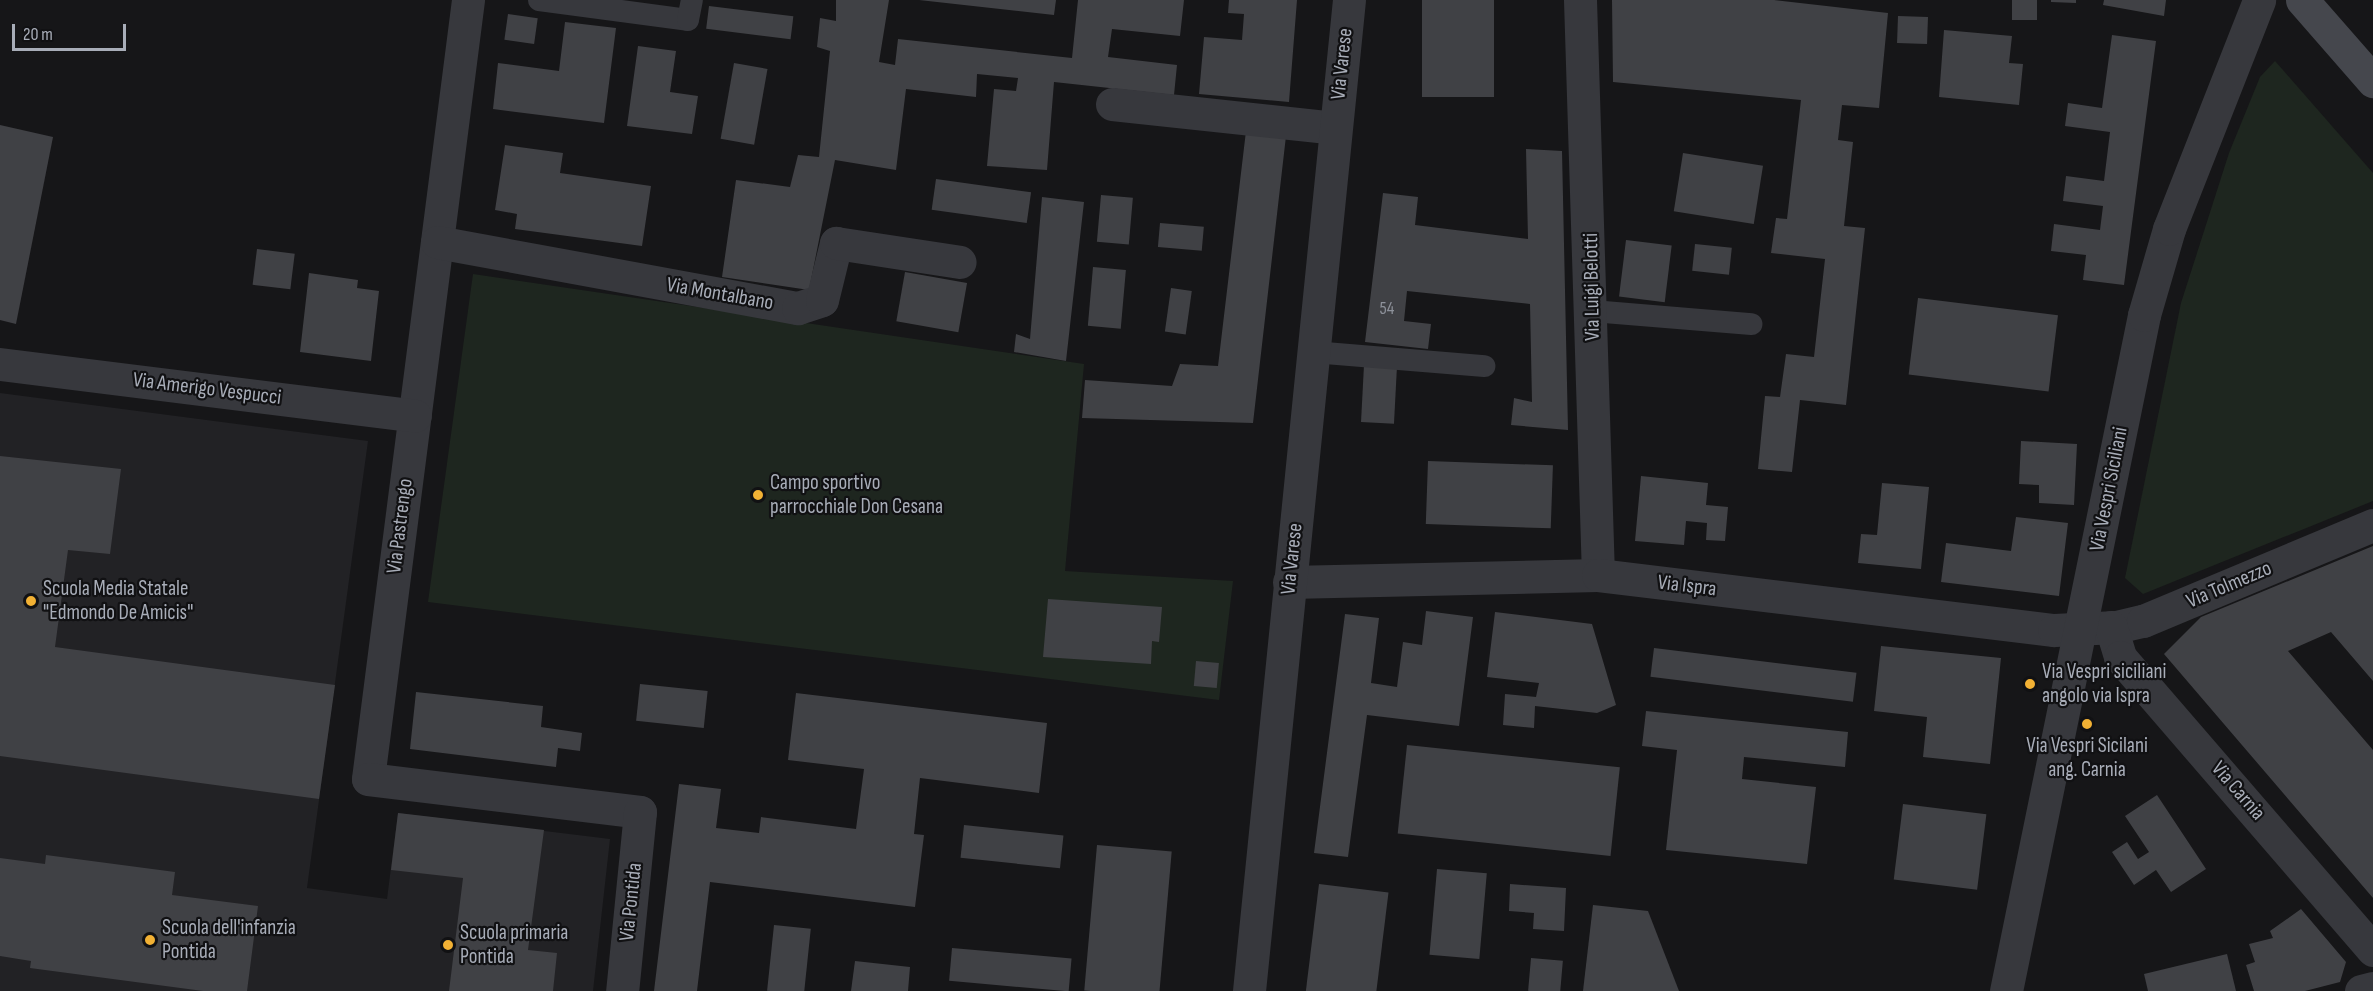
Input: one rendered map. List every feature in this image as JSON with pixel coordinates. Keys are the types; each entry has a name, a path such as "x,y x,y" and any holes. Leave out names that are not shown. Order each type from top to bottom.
{"street":[{"name":"Via Pastrengo","path":"468,0 368,779 640,812"},
{"name":"Via Varese","path":"1249,991 1348,0"},
{"name":"Via Luigi Belotti","path":"1580,0 1592,311 1598,575"},
{"name":"Via Vespri Siciliani","path":"2006,991 2097,628 2155,273 2259,0"},
{"path":"2302,0 2373,81"},
{"name":"Via Varese","path":"1112,104 1335,128"},
{"name":"Via Montalbano","path":"437,242 798,308 822,300 836,243 960,262"},
{"name":"Via Amerigo Vespucci","path":"0,364 414,416"},
{"name":"Via Tolmezzo","path":"2097,628 2144,621 2373,525"},
{"name":"Via Ispra","path":"1289,582 1598,575 2054,630 2097,628"},
{"name":"Via Carnia","path":"2097,628 2373,950"},
{"name":"Via Pontida","path":"622,991 640,812"},
{"path":"2361,991 2373,988"}],"lane":[{"path":"539,0 688,20 692,0"},
{"path":"1592,311 1751,324"},
{"path":"1313,352 1484,366"}],"shaded area":[{"path":"2275,61 2373,173 2373,501 2143,594 2125,578 2181,303 2229,153 2260,77"},
{"name":"Campo sportivo parrocchiale Don Cesana","path":"473,274 1084,364 1065,571 1233,581 1219,700 428,602"},
{"path":"0,393 368,441 307,888 387,899 398,813 610,839 593,991 0,991"}],"building":[{"path":"836,0 889,0 879,62 895,65 898,39 1072,58 1078,0 1184,0 1180,36 1112,29 1108,57 1177,65 1174,95 1054,82 1047,170 987,166 994,89 1016,91 1018,78 977,74 976,97 906,89 896,170 835,160 809,290 722,277 736,180 790,187 798,155 819,157 830,51 817,47 820,18 836,21"},
{"path":"919,0 1056,0 1054,15"},
{"path":"1229,0 1297,0 1289,102 1199,94 1204,37 1242,40 1244,14 1228,13"},
{"path":"1422,0 1494,0 1494,97 1422,97"},
{"path":"1612,0 1774,0 1888,13 1879,108 1842,105 1838,140 1853,142 1844,226 1865,228 1846,405 1800,400 1792,472 1758,469 1765,396 1780,397 1786,354 1814,357 1825,259 1771,253 1776,218 1787,219 1801,100 1613,82"},
{"path":"2012,0 2037,0 2037,20 2012,20"},
{"path":"2051,0 2076,0 2076,3 2051,2"},
{"path":"2104,0 2166,0 2164,16 2103,5"},
{"path":"709,6 793,16 791,39 706,29"},
{"path":"508,14 538,18 534,44 504,40"},
{"path":"1898,16 1928,17 1927,44 1897,43"},
{"path":"565,22 616,28 604,123 493,109 498,63 559,71"},
{"path":"1944,30 2012,36 2009,63 2023,64 2019,105 1939,97"},
{"path":"2112,35 2156,41 2124,285 2083,280 2086,255 2051,251 2054,224 2100,230 2103,206 2063,201 2066,176 2104,181 2110,132 2065,126 2068,103 2102,108"},
{"path":"638,46 676,51 670,92 698,96 692,134 627,126"},
{"path":"734,63 767,69 754,145 721,139"},
{"path":"0,125 53,137 16,324 0,320"},
{"path":"1246,131 1286,136 1253,423 1082,418 1085,380 1172,386 1180,364 1218,366"},
{"path":"505,145 563,153 560,173 651,186 642,246 515,229 517,214 495,210"},
{"path":"1526,149 1562,151 1568,430 1511,425 1514,398 1532,402 1530,304 1407,291 1404,321 1431,324 1428,349 1365,342 1383,193 1418,197 1415,225 1528,239"},
{"path":"1683,153 1763,166 1754,224 1674,211"},
{"path":"936,179 1031,192 1027,223 932,210"},
{"path":"1101,195 1133,198 1129,245 1097,242"},
{"path":"1042,197 1084,202 1066,361 1014,352 1016,334 1030,339"},
{"path":"1160,223 1204,227 1202,251 1158,247"},
{"path":"1626,240 1672,246 1665,302 1619,297"},
{"path":"1695,244 1732,248 1729,275 1692,271"},
{"path":"257,249 295,254 290,289 253,285"},
{"path":"1093,267 1126,270 1121,329 1088,326"},
{"path":"905,272 967,283 958,332 896,321"},
{"path":"309,273 358,280 357,288 379,291 371,361 300,352"},
{"path":"1171,288 1192,291 1186,334 1165,332"},
{"path":"1918,298 2058,315 2049,392 1909,374"},
{"path":"1364,365 1397,367 1394,424 1361,422"},
{"path":"2021,441 2077,444 2074,505 2039,503 2039,485 2019,484"},
{"name":"Scuola Media Statale \"Edmondo De Amicis\"","path":"0,456 121,469 110,554 68,550 55,647 335,685 319,799 0,756"},
{"path":"1428,461 1553,465 1551,528 1426,524"},
{"path":"1641,476 1708,483 1706,505 1728,507 1725,541 1706,540 1707,523 1686,521 1684,545 1635,541"},
{"path":"1882,483 1929,487 1921,569 1858,563 1861,534 1877,535"},
{"path":"2016,517 2068,523 2059,596 1941,582 1946,543 2011,551"},
{"path":"2373,546 2373,681 2331,632 2288,651 2373,750 2373,898 2164,654 2201,617"},
{"path":"1048,599 1162,607 1159,642 1152,641 1151,664 1043,657"},
{"path":"1426,611 1473,617 1459,726 1367,715 1348,857 1314,853 1345,614 1379,618 1371,683 1397,687 1403,642 1422,645"},
{"path":"1495,612 1592,624 1616,705 1597,713 1535,706 1534,728 1503,725 1505,694 1536,697 1539,683 1487,677"},
{"path":"1881,646 2001,658 1990,764 1923,757 1927,717 1874,711"},
{"path":"1654,648 1856,673 1853,702 1650,677"},
{"path":"1196,661 1219,663 1217,688 1194,686"},
{"path":"640,684 708,691 704,728 636,721"},
{"path":"416,692 543,706 541,727 582,733 580,751 558,748 556,767 410,749"},
{"path":"796,693 1047,723 1039,793 920,778 914,834 924,835 915,907 710,882 697,991 654,991 679,784 721,789 716,828 759,833 761,817 856,829 864,769 788,760"},
{"path":"1646,711 1848,732 1845,767 1744,757 1742,779 1816,787 1807,864 1666,850 1677,750 1642,746"},
{"path":"1407,745 1620,767 1611,856 1398,834"},
{"path":"2157,795 2206,869 2171,892 2156,870 2134,885 2112,852 2127,842 2138,859 2149,852 2125,816"},
{"path":"1903,804 1986,814 1977,890 1894,879"},
{"path":"398,813 544,830 528,950 557,953 553,991 449,991 463,878 391,870"},
{"path":"964,825 1063,835 1060,868 961,858"},
{"path":"1097,845 1172,852 1160,991 1084,990"},
{"path":"46,855 175,872 172,895 258,906 247,991 203,991 30,968 31,961 0,956 0,858 45,864"},
{"path":"1437,869 1487,873 1479,959 1430,955"},
{"path":"1319,884 1388,893 1376,991 1306,991"},
{"path":"1510,884 1566,888 1564,931 1533,929 1534,913 1509,911"},
{"path":"1593,905 1648,911 1679,991 1583,991"},
{"path":"2301,909 2346,962 2340,982 2305,991 2254,991 2246,965 2255,962 2249,944 2273,938 2270,931"},
{"path":"774,925 811,929 804,991 767,991"},
{"path":"952,948 1072,958 1069,991 949,981"},
{"path":"2227,954 2236,991 2148,991 2144,974"},
{"path":"1531,958 1563,961 1560,991 1528,991"},
{"path":"855,961 910,967 908,991 851,991"}],"place":[{"name":"Campo sportivo parrocchiale Don Cesana","path":"758,495"},
{"name":"Scuola Media Statale \"Edmondo De Amicis\"","path":"31,601"},
{"name":"Via Vespri siciliani angolo via Ispra","path":"2030,684"},
{"name":"Via Vespri Sicilani ang. Carnia","path":"2087,724"},
{"name":"Scuola dell'infanzia Pontida","path":"150,940"},
{"name":"Scuola primaria Pontida","path":"448,945"}]}
